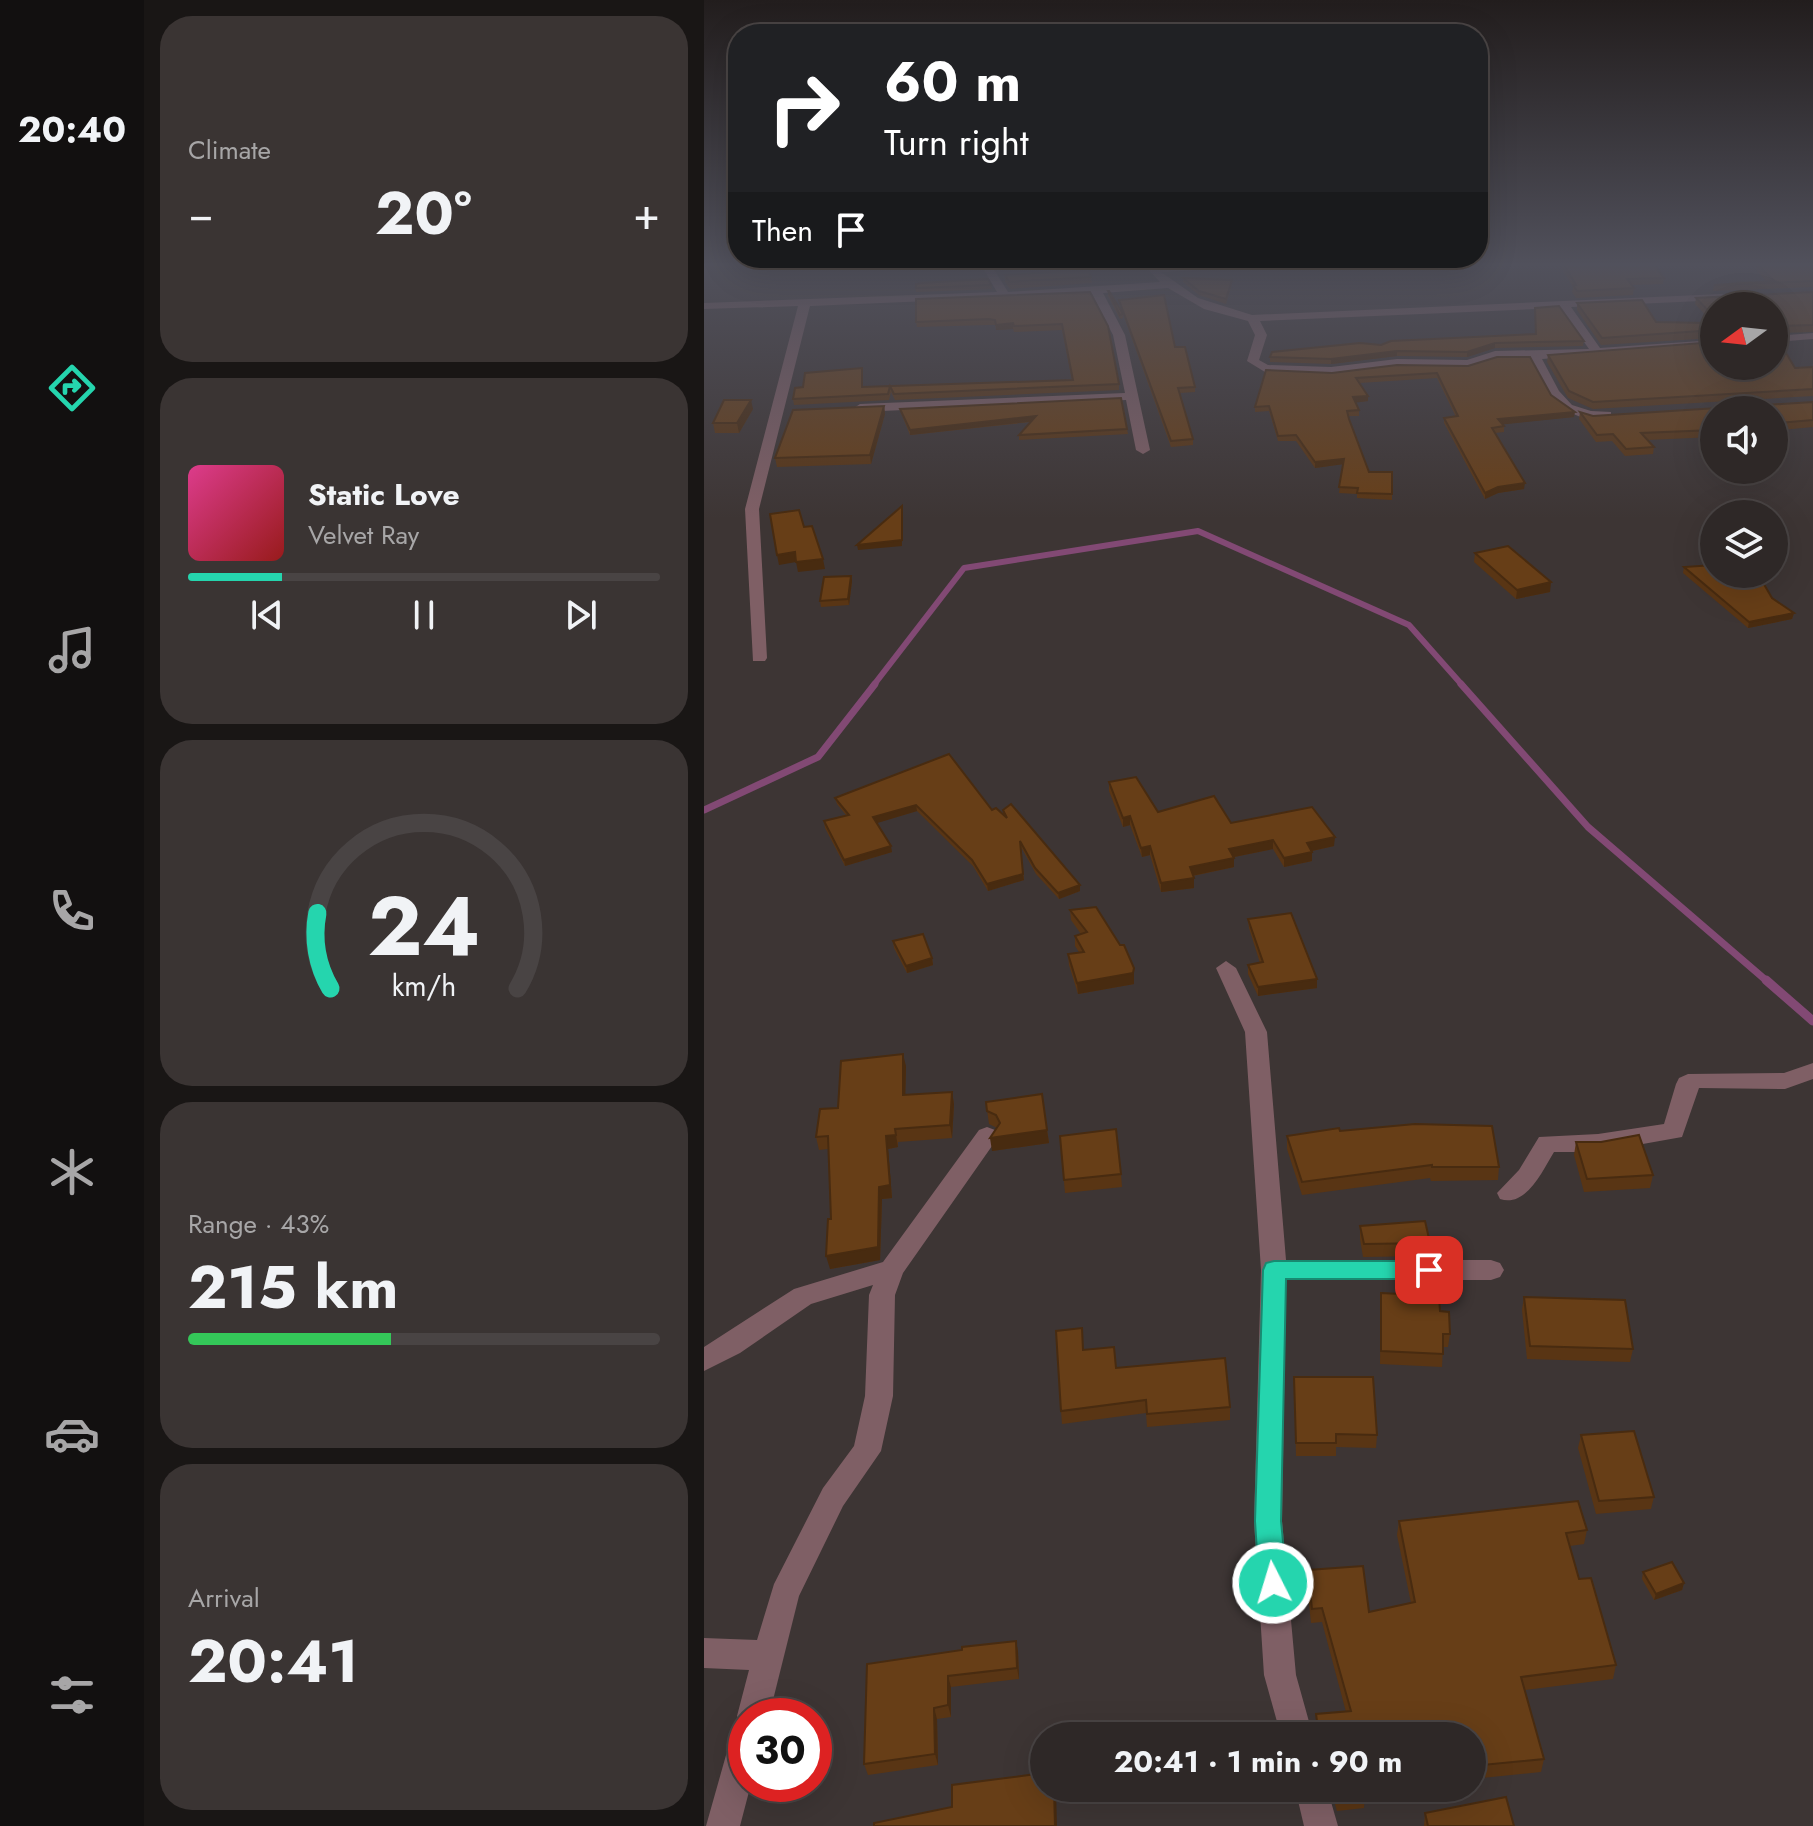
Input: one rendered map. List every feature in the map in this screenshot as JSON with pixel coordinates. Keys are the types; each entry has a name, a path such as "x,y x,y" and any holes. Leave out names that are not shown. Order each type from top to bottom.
{"street":[{"path":"759,658 752,509 793,348"},
{"path":"1122,348 1143,450"},
{"path":"1256,348 1253,361 1265,368 1331,371 1397,363 1468,364 1495,355 1535,356 1626,348"},
{"path":"1535,356 1561,405 1572,413 1592,416 1624,414"},
{"path":"853,408 1132,396"},
{"path":"776,412 791,411"},
{"path":"1226,968 1256,1032 1274,1270 1268,1521 1280,1675 1293,1722"},
{"path":"1509,1193 1527,1176 1547,1143 1598,1143 1674,1131 1682,1094 1687,1084 1696,1080 1785,1081 1813,1071"},
{"path":"758,1698 785,1594 833,1497 867,1451 879,1396 882,1295 892,1269 987,1136"},
{"path":"704,1360 803,1296 892,1269"},
{"path":"1274,1270 1491,1270"},
{"path":"704,1653 769,1656"},
{"path":"723,1826 729,1802"},
{"path":"1315,1802 1321,1826"}],"building":[{"path":"1067,348 1112,348 1119,384 894,394 890,386 1073,380"},
{"path":"1137,348 1185,348 1195,387 1178,388 1193,439 1171,441"},
{"path":"1309,348 1479,348 1467,352 1397,351 1331,359 1270,357 1272,352"},
{"path":"1635,348 1700,348 1700,380 1788,380 1788,356 1795,368 1813,367 1813,389 1593,402 1569,391 1548,355"},
{"path":"1497,357 1530,357 1551,395 1575,412 1498,419 1504,426 1492,428 1525,483 1498,487 1485,493 1444,418 1458,416 1437,373 1356,378 1368,396 1353,397 1359,410 1347,411 1349,419 1369,472 1392,472 1392,494 1357,493 1358,488 1339,487 1344,459 1315,462 1296,435 1278,436 1269,406 1255,407 1266,370 1332,373 1397,365 1468,366"},
{"path":"862,368 862,387 890,386 888,394 793,399 795,388 803,387 805,373"},
{"path":"1121,398 1127,429 1019,435 1036,416 910,430 900,409"},
{"path":"724,400 751,400 737,423 713,423"},
{"path":"1813,402 1813,420 1788,422 1788,404"},
{"path":"884,406 870,455 775,458 793,410"},
{"path":"1700,409 1700,431 1641,433 1654,447 1626,449 1613,434 1597,435 1580,412 1593,416"},
{"path":"902,506 902,540 857,545"},
{"path":"799,510 804,527 812,526 823,559 796,562 795,552 777,555 770,514"},
{"path":"1508,546 1551,582 1517,590 1475,553"},
{"path":"1700,566 1700,581 1684,567"},
{"path":"851,576 848,599 820,601 824,577"},
{"path":"1709,588 1766,588 1772,598 1794,613 1749,622"},
{"path":"949,754 992,810 996,808 1007,818 1003,810 1011,804 1080,885 1058,893 1035,868 1020,841 1023,874 987,884 972,860 916,805 873,817 891,846 844,860 824,821 849,815 835,798"},
{"path":"1136,777 1158,812 1214,796 1231,823 1312,807 1335,837 1307,843 1312,852 1284,858 1273,840 1229,849 1234,858 1190,867 1194,878 1161,883 1150,846 1141,848 1130,816 1123,818 1109,782"},
{"path":"1096,907 1120,945 1124,945 1134,968 1133,973 1077,983 1068,954 1084,952 1075,936 1087,932 1070,910"},
{"path":"1291,913 1317,979 1258,987 1248,965 1263,962 1248,919"},
{"path":"923,934 932,958 906,966 893,941"},
{"path":"903,1054 903,1095 952,1092 950,1125 895,1129 896,1135 886,1136 890,1185 879,1187 878,1247 826,1256 828,1219 831,1219 828,1136 816,1137 820,1109 838,1108 841,1061"},
{"path":"1042,1094 1047,1130 990,1138 1000,1123 996,1115 987,1111 986,1102"},
{"path":"1415,1124 1492,1126 1499,1167 1432,1165 1302,1182 1287,1136 1339,1128 1340,1131"},
{"path":"1116,1129 1121,1174 1064,1180 1060,1136"},
{"path":"1639,1135 1653,1175 1587,1179 1576,1142 1601,1142"},
{"path":"1425,1221 1430,1243 1364,1244 1360,1226"},
{"path":"1381,1293 1439,1296 1440,1311 1449,1312 1450,1334 1443,1334 1443,1354 1381,1351"},
{"path":"1524,1297 1625,1300 1633,1349 1530,1346"},
{"path":"1082,1328 1083,1350 1114,1347 1116,1368 1225,1358 1230,1407 1147,1414 1146,1400 1061,1411 1056,1331"},
{"path":"1294,1377 1373,1377 1377,1435 1336,1434 1336,1443 1296,1443"},
{"path":"1634,1431 1654,1497 1599,1501 1581,1435"},
{"path":"1578,1501 1587,1530 1566,1533 1579,1579 1591,1578 1616,1665 1521,1677 1544,1759 1486,1765 1486,1722 1317,1722 1316,1714 1351,1711 1322,1608 1312,1609 1308,1570 1363,1566 1369,1612 1415,1602 1399,1521"},
{"path":"1672,1562 1684,1583 1656,1594 1643,1572"},
{"path":"1016,1641 1017,1668 948,1676 948,1705 934,1708 935,1754 864,1764 867,1664"},
{"path":"1030,1775 1030,1802 1054,1802 1055,1826 874,1826 874,1823 952,1807 952,1785"},
{"path":"1506,1797 1514,1826 1428,1826 1425,1813"}],"waterway":[{"path":"873,686 964,568 1198,531 1409,625 1463,686"},
{"path":"704,810 818,757 875,684"},
{"path":"1461,684 1588,827 1768,982"},
{"path":"1766,980 1813,1021"}],"route":[{"path":"1273,1583 1268,1521 1274,1270 1429,1270"}]}
